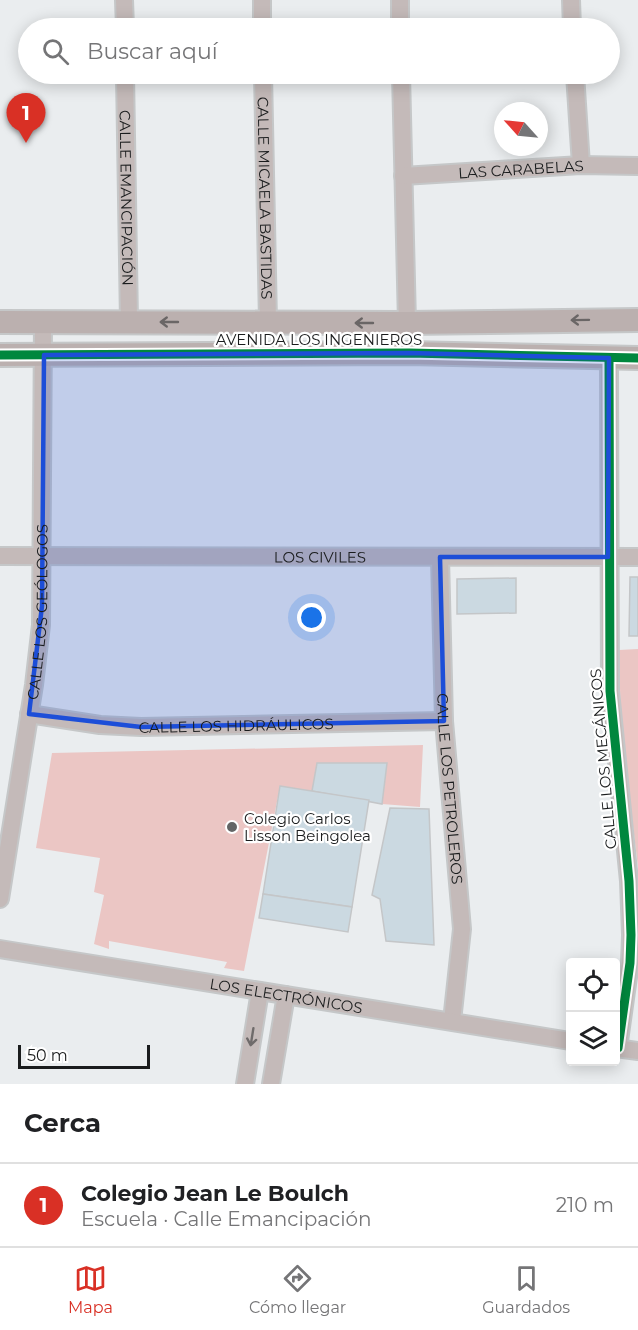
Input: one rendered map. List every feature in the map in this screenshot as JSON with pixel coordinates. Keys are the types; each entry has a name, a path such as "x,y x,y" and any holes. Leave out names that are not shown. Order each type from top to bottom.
{"street":[{"path":"124,0 124,18"},
{"path":"262,0 262,18"},
{"path":"400,0 400,18"},
{"path":"571,0 572,18"},
{"name":"CALLE EMANCIPACIÓN","path":"125,84 129,322"},
{"name":"CALLE MICAELA BASTIDAS","path":"263,84 268,322"},
{"path":"401,84 407,323"},
{"path":"576,84 581,165"},
{"name":"LAS CARABELAS","path":"403,176 581,165 638,166"},
{"name":"AVENIDA LOS INGENIEROS","path":"0,322 407,323 638,320"},
{"name":"CALLE LOS GEÓLOGOS","path":"0,899 41,625 44,323"},
{"name":"AVENIDA LOS INGENIEROS","path":"0,355 409,353 638,358"},
{"name":"CALLE LOS MECÁNICOS","path":"609,358 610,691 628,870 631,935 630,963 620,1028"},
{"name":"LOS CIVILES","path":"0,556 638,557"},
{"name":"CALLE LOS PETROLEROS","path":"440,557 444,721 462,929 452,1021"},
{"name":"CALLE LOS HIDRÁULICOS","path":"29,714 100,725 141,727 444,721"},
{"name":"LOS ELECTRÓNICOS","path":"0,949 566,1040"},
{"path":"245,1084 260,991"},
{"path":"271,1084 286,995"},
{"path":"620,1048 638,1051"}],"highlighted area":[{"path":"409,353 609,358 608,557 440,557 444,721 141,727 29,714 42,606 44,355"}],"shaded area":[{"path":"638,649 638,867 621,727 619,650"},
{"path":"423,745 420,807 382,804 387,763 317,763 312,791 280,786 244,971 224,968 227,962 109,941 109,949 94,944 104,895 94,892 100,858 36,848 52,753"}],"building":[{"path":"630,577 638,577 638,636 629,636"},
{"path":"516,578 516,613 457,614 457,579"},
{"path":"317,763 387,763 382,804 312,791"},
{"path":"280,786 369,800 352,907 263,894"},
{"path":"390,808 429,809 434,945 386,941 380,899 372,895"},
{"path":"263,894 352,907 348,932 259,918"}],"cycle path":[{"path":"0,355 409,353 638,358"},
{"path":"609,358 610,691 629,881 631,935 630,963 620,1034"}],"place":[{"name":"Colegio Jean Le Boulch","path":"26,143"},
{"name":"Colegio Carlos Lisson Beingolea","path":"232,827"}]}
